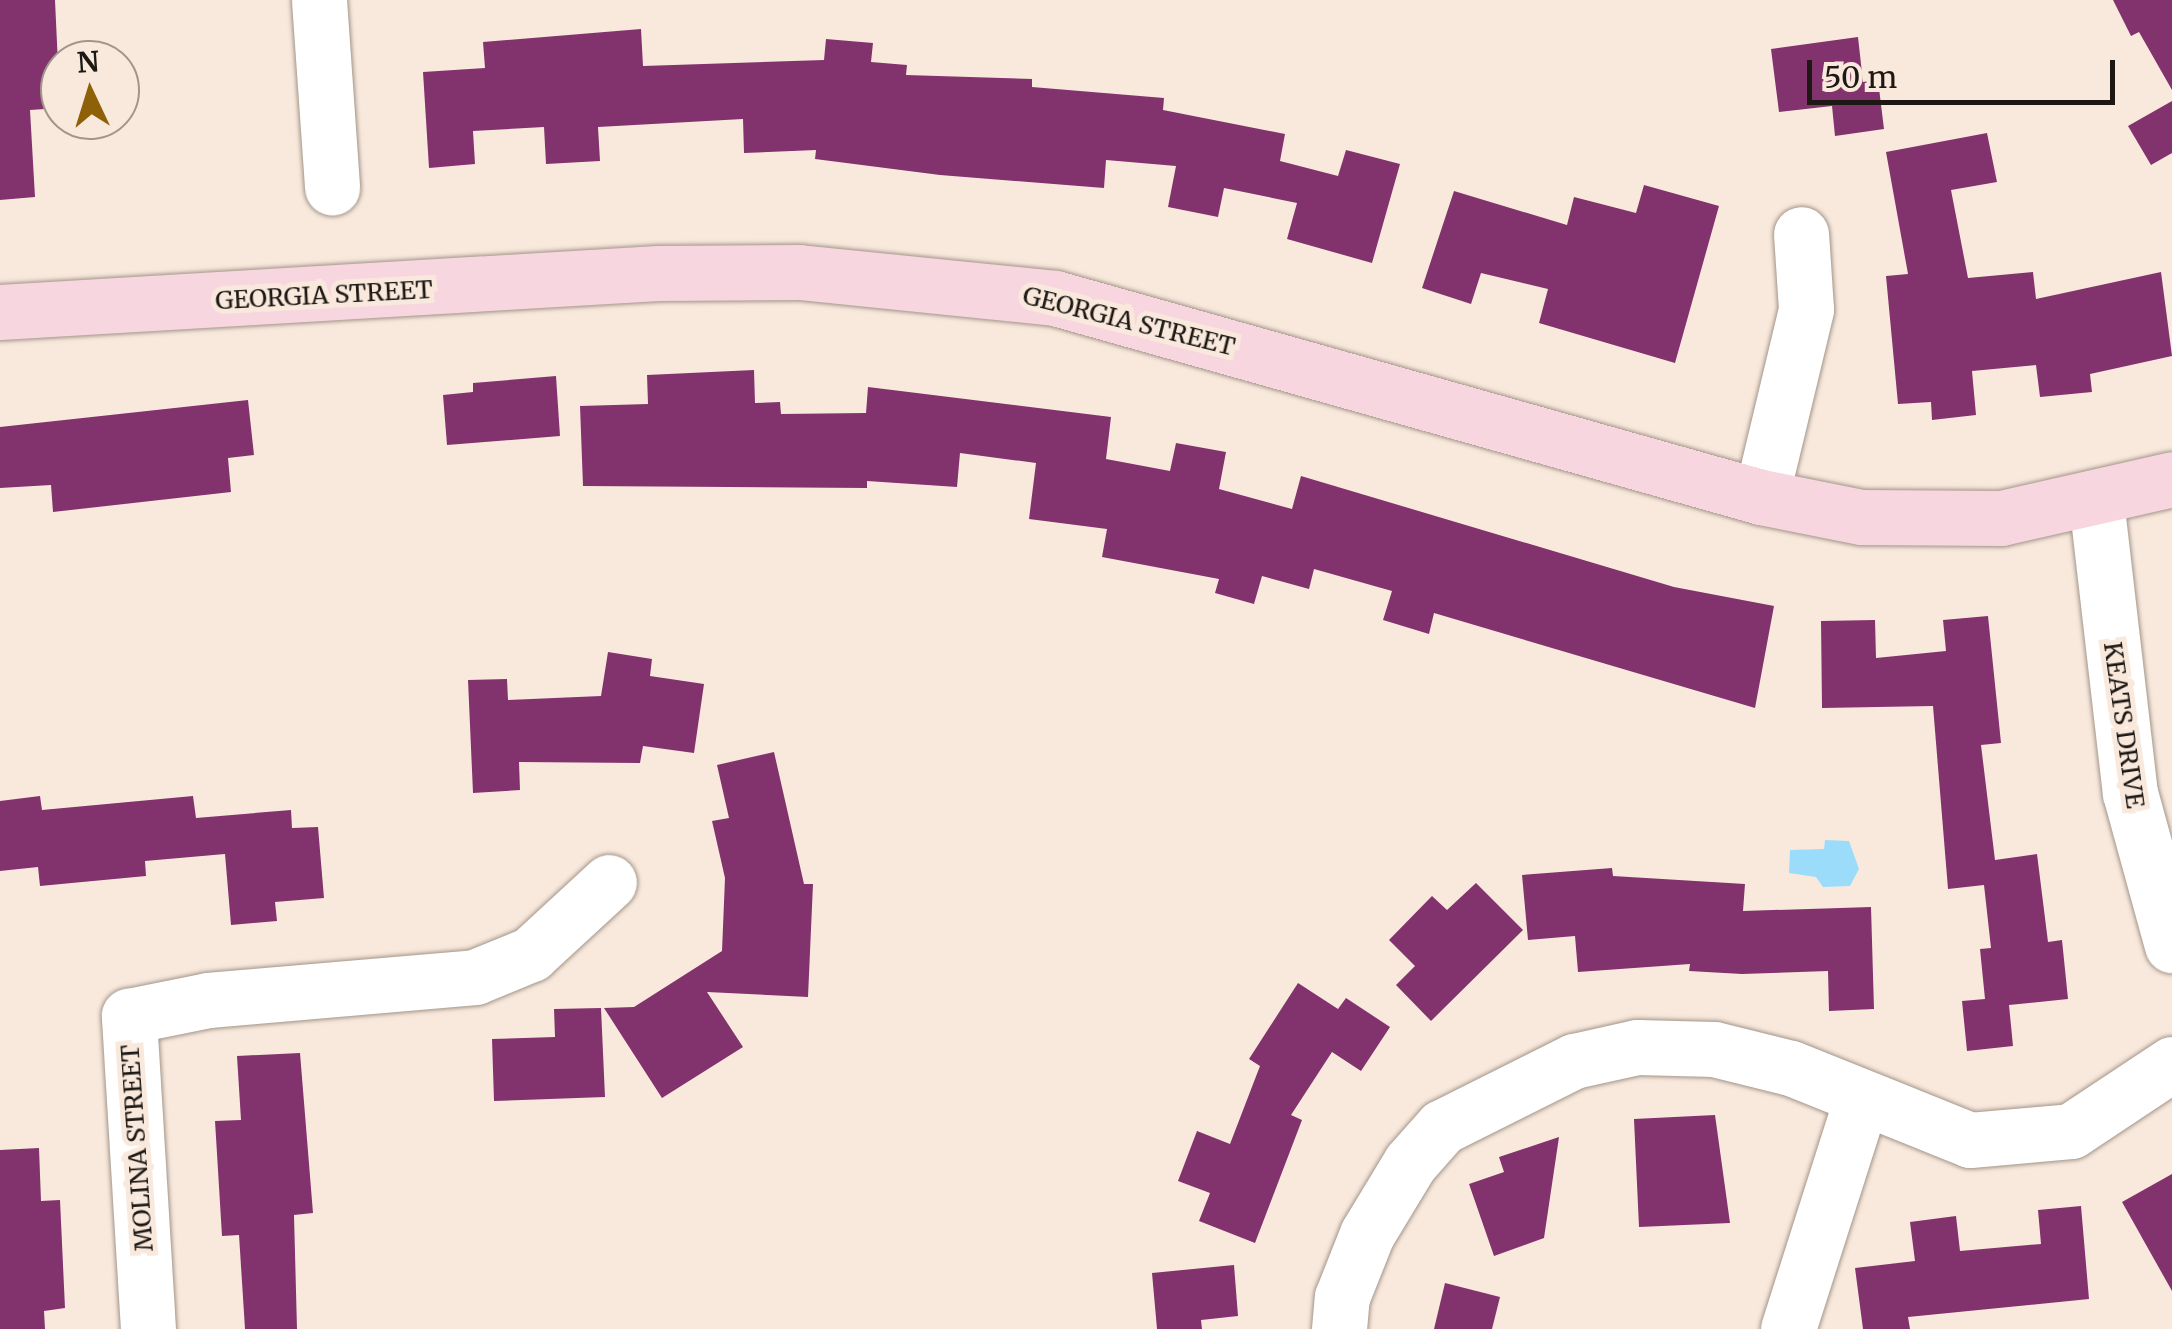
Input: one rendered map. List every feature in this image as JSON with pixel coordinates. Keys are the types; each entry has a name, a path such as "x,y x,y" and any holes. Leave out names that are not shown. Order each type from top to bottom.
{"main road":[{"name":"GEORGIA STREET","path":"0,312 658,273 799,272 1055,298 1760,497 1934,523 2096,500 2172,479"}],"street":[{"path":"319,0 332,188"},
{"path":"1760,497 1806,309 1801,234"},
{"name":"KEATS DRIVE","path":"2096,500 2130,793 2172,945"},
{"name":"MOLINA STREET","path":"148,1329 129,1016 208,1000 416,987 476,977 531,954 610,882"},
{"path":"1339,1329 1342,1297 1367,1234 1410,1163 1442,1127 1514,1086 1637,1047 1714,1049 1791,1068 1861,1100 1970,1140 2071,1131 2172,1064"},
{"path":"1788,1329 1861,1100"}],"water":[{"path":"1825,840 1849,841 1859,869 1850,886 1823,887 1816,877 1789,873 1790,850 1824,849"}],"building":[{"path":"0,0 55,0 57,40 40,40 40,109 30,110 35,197 0,200"},
{"path":"2113,0 2172,0 2172,90 2139,32 2131,36"},
{"path":"641,29 643,66 824,60 826,39 873,43 871,62 907,65 906,75 1032,79 1032,87 1164,98 1163,110 1285,134 1280,161 1338,176 1346,150 1400,164 1372,263 1287,239 1297,203 1224,188 1218,217 1168,207 1176,166 1106,160 1104,188 940,175 815,159 816,150 744,153 743,119 598,127 600,161 546,164 544,127 473,131 475,164 429,168 423,72 485,68 483,42"},
{"path":"1858,37 1863,82 1878,80 1884,129 1835,136 1832,106 1779,112 1771,49"},
{"path":"2172,101 2172,153 2151,165 2128,126"},
{"path":"1987,133 1997,182 1951,190 1968,278 2033,272 2036,299 2161,272 2172,356 2090,374 2092,392 2040,397 2036,365 1972,371 1976,415 1932,420 1931,402 1898,404 1886,276 1908,274 1886,152"},
{"path":"1644,185 1719,206 1675,363 1539,323 1548,289 1481,273 1471,304 1422,288 1454,191 1567,225 1574,197 1636,213"},
{"path":"754,370 755,403 780,402 781,414 866,413 868,387 1111,417 1106,459 1170,471 1176,443 1226,452 1219,489 1292,509 1301,476 1674,587 1774,606 1755,708 1434,613 1429,634 1383,620 1392,591 1314,569 1309,589 1262,576 1254,604 1215,593 1219,579 1102,557 1107,529 1029,519 1036,463 960,453 957,487 867,481 867,488 583,486 580,406 648,404 647,375"},
{"path":"556,376 560,436 447,445 443,395 473,392 473,383"},
{"path":"248,400 254,455 228,458 231,492 53,512 51,485 0,488 0,427"},
{"path":"1988,616 2001,743 1981,745 1995,860 2037,854 2048,942 2062,940 2068,999 2009,1005 2013,1046 1967,1051 1962,1001 1985,999 1980,949 1991,948 1984,885 1948,889 1933,706 1822,708 1821,621 1875,620 1876,658 1946,651 1943,620"},
{"path":"608,652 652,659 650,676 704,684 694,753 643,746 640,763 519,762 520,790 473,793 468,680 507,679 508,700 601,696"},
{"path":"774,752 804,884 813,884 808,997 707,992 743,1047 662,1098 604,1008 634,1007 722,951 725,878 712,821 729,818 717,765"},
{"path":"40,796 42,810 193,796 196,818 291,810 292,828 318,827 324,898 275,902 277,921 231,925 225,854 145,861 146,876 40,886 38,867 0,871 0,801"},
{"path":"1612,868 1613,876 1745,884 1743,911 1871,907 1874,1009 1829,1011 1828,971 1742,974 1689,971 1690,964 1578,972 1575,936 1528,940 1522,875"},
{"path":"1476,883 1523,930 1431,1021 1396,985 1415,966 1389,940 1432,896 1447,910"},
{"path":"1298,983 1338,1009 1346,998 1390,1027 1361,1071 1332,1052 1291,1115 1302,1120 1255,1243 1199,1221 1210,1193 1178,1181 1197,1131 1230,1144 1260,1066 1249,1059"},
{"path":"601,1008 605,1097 494,1101 492,1039 555,1037 554,1009"},
{"path":"300,1053 313,1213 294,1215 297,1329 245,1329 239,1235 222,1236 215,1121 241,1120 237,1056"},
{"path":"1715,1115 1730,1223 1639,1227 1634,1119"},
{"path":"1559,1137 1544,1238 1494,1256 1469,1184 1504,1172 1499,1157"},
{"path":"39,1148 41,1201 60,1200 65,1308 44,1311 45,1329 0,1329 0,1150"},
{"path":"2172,1174 2172,1291 2122,1202"},
{"path":"2081,1206 2089,1299 1908,1317 1910,1329 1863,1329 1855,1268 1915,1261 1910,1222 1956,1216 1960,1251 2041,1244 2038,1210"},
{"path":"1234,1265 1238,1316 1201,1320 1202,1329 1157,1329 1152,1273"},
{"path":"1445,1283 1500,1297 1492,1329 1434,1329"}]}
